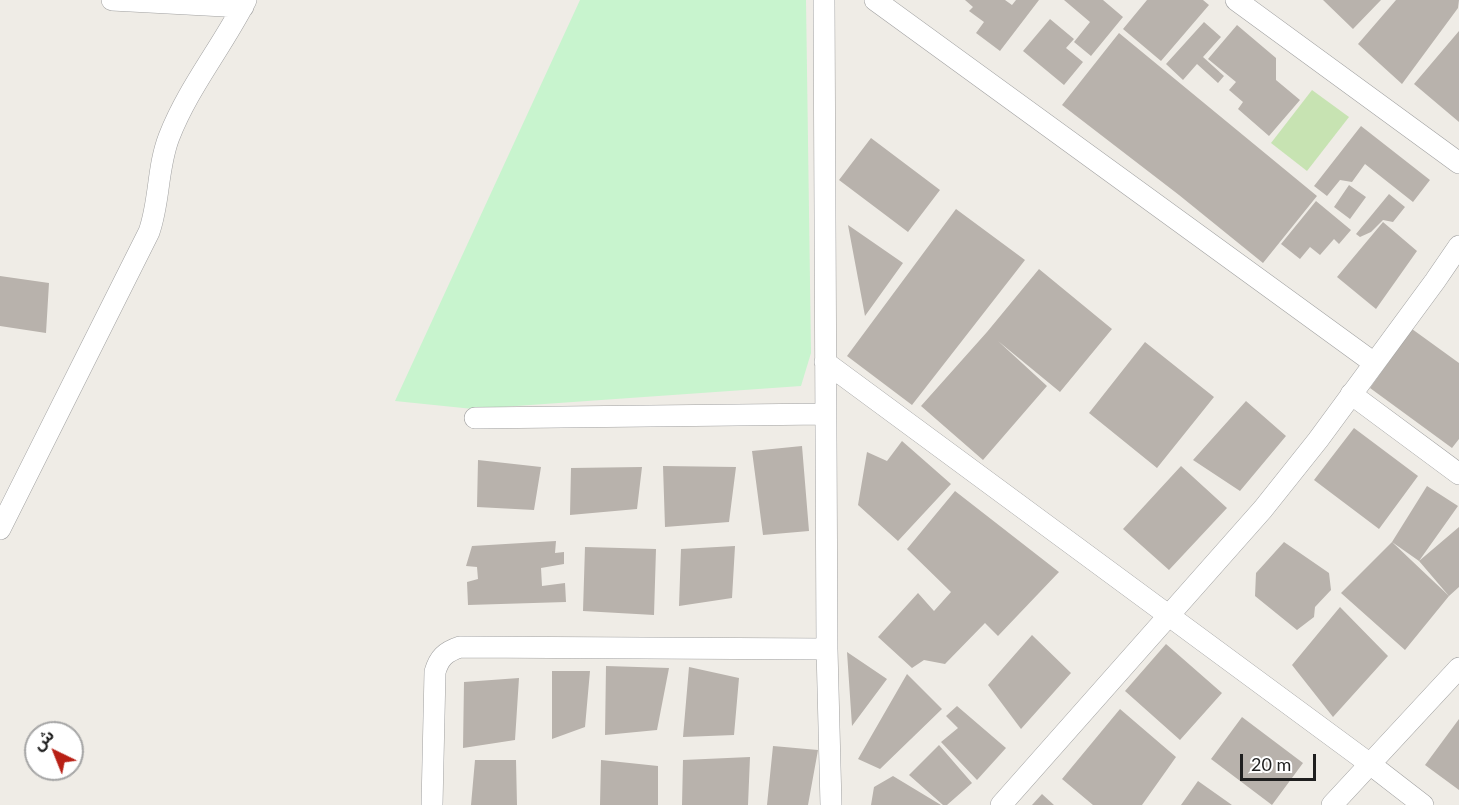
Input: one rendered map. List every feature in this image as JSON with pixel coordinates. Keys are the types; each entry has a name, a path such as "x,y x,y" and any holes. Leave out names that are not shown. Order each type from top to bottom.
{"street":[{"path":"0,529 149,232 158,199 162,161 177,117 244,3 112,0"},
{"path":"824,0 827,649 831,805"},
{"path":"875,0 1374,363"},
{"path":"1236,0 1459,163"},
{"path":"1001,805 1263,509 1351,394 1459,246"},
{"path":"825,362 1423,805"},
{"path":"1351,394 1459,474"},
{"path":"475,418 825,414"},
{"path":"432,805 435,672 438,661 449,651 460,647 827,649"},
{"path":"1332,805 1459,668"}],"green space":[{"path":"580,0 806,0 811,353 801,386 473,409 395,401"},
{"path":"1312,90 1349,117 1307,171 1271,143"}],"building":[{"path":"965,0 1005,0 1012,5 1016,0 1039,0 1000,51 976,33 984,22 969,11 973,7"},
{"path":"1064,0 1103,0 1123,17 1091,56 1074,42 1090,22"},
{"path":"1147,0 1203,0 1209,5 1161,61 1123,29"},
{"path":"1323,0 1381,0 1353,29"},
{"path":"1396,0 1459,0 1458,8 1402,84 1358,44"},
{"path":"1050,19 1074,39 1066,48 1083,62 1064,85 1023,51"},
{"path":"1204,22 1221,37 1203,57 1224,76 1218,83 1197,64 1183,80 1166,64"},
{"path":"1237,25 1276,58 1276,80 1300,100 1269,136 1238,109 1243,102 1229,90 1236,82 1208,59"},
{"path":"1459,31 1459,122 1414,84"},
{"path":"1119,33 1317,196 1263,263 1062,105"},
{"path":"1361,126 1430,180 1413,202 1365,164 1352,182 1340,180 1327,196 1314,186"},
{"path":"871,138 940,190 908,232 839,180"},
{"path":"1349,185 1366,197 1350,219 1334,207"},
{"path":"1389,194 1405,207 1393,222 1383,220 1371,232 1360,237 1356,234"},
{"path":"1316,201 1351,230 1339,244 1334,239 1320,255 1310,247 1300,259 1281,244"},
{"path":"956,209 1025,260 912,405 847,356"},
{"path":"1383,222 1417,251 1376,309 1337,277"},
{"path":"848,225 903,263 865,316"},
{"path":"1039,269 1112,329 1060,392 998,341 1047,386 983,460 921,406"},
{"path":"0,276 49,283 46,333 0,326"},
{"path":"1412,329 1459,363 1459,439 1452,448 1370,388"},
{"path":"1145,342 1214,397 1157,468 1089,413"},
{"path":"1246,401 1286,436 1240,491 1193,460"},
{"path":"1354,428 1418,476 1379,529 1314,480"},
{"path":"902,441 951,484 898,541 858,505 867,452 887,461"},
{"path":"802,446 809,531 763,535 752,451"},
{"path":"478,460 541,467 534,510 477,507"},
{"path":"663,466 736,467 729,522 665,527"},
{"path":"1181,466 1227,508 1169,570 1123,529"},
{"path":"642,467 637,509 570,515 571,468"},
{"path":"1427,486 1458,506 1419,561 1392,542"},
{"path":"955,491 1059,572 998,636 985,623 945,664 924,660 912,668 878,637 918,593 934,611 951,592 907,549"},
{"path":"1459,527 1459,587 1449,596 1419,561"},
{"path":"556,541 555,553 564,552 564,564 541,568 542,586 565,583 566,602 468,605 467,582 478,579 477,567 466,566 472,546"},
{"path":"1284,542 1329,573 1331,590 1315,607 1314,617 1297,630 1255,596 1256,573"},
{"path":"1392,542 1449,596 1405,650 1341,593"},
{"path":"735,546 732,598 679,606 681,549"},
{"path":"585,547 656,549 654,615 583,611"},
{"path":"1340,607 1388,656 1333,717 1292,665"},
{"path":"1032,635 1071,673 1021,729 988,685"},
{"path":"1166,644 1222,693 1180,740 1125,691"},
{"path":"847,652 887,679 852,726"},
{"path":"606,666 669,668 657,730 605,735"},
{"path":"689,667 739,678 734,735 683,737"},
{"path":"552,671 590,671 585,727 552,739"},
{"path":"907,674 942,709 880,769 858,759"},
{"path":"519,678 515,740 463,748 464,682"},
{"path":"957,706 1006,748 977,780 941,742 958,728 946,716"},
{"path":"1120,709 1176,757 1142,805 1093,805 1062,779"},
{"path":"1242,717 1303,763 1272,805 1211,759"},
{"path":"1459,719 1459,790 1425,765"},
{"path":"939,745 972,783 947,805 943,805 909,775"},
{"path":"773,746 818,750 808,805 767,805"},
{"path":"750,757 748,805 682,805 683,760"},
{"path":"475,760 516,760 517,805 471,805"},
{"path":"601,760 658,766 658,805 600,805"},
{"path":"893,776 941,805 871,805 874,787"},
{"path":"1198,781 1232,805 1181,805"},
{"path":"1042,794 1054,805 1032,805"}]}
